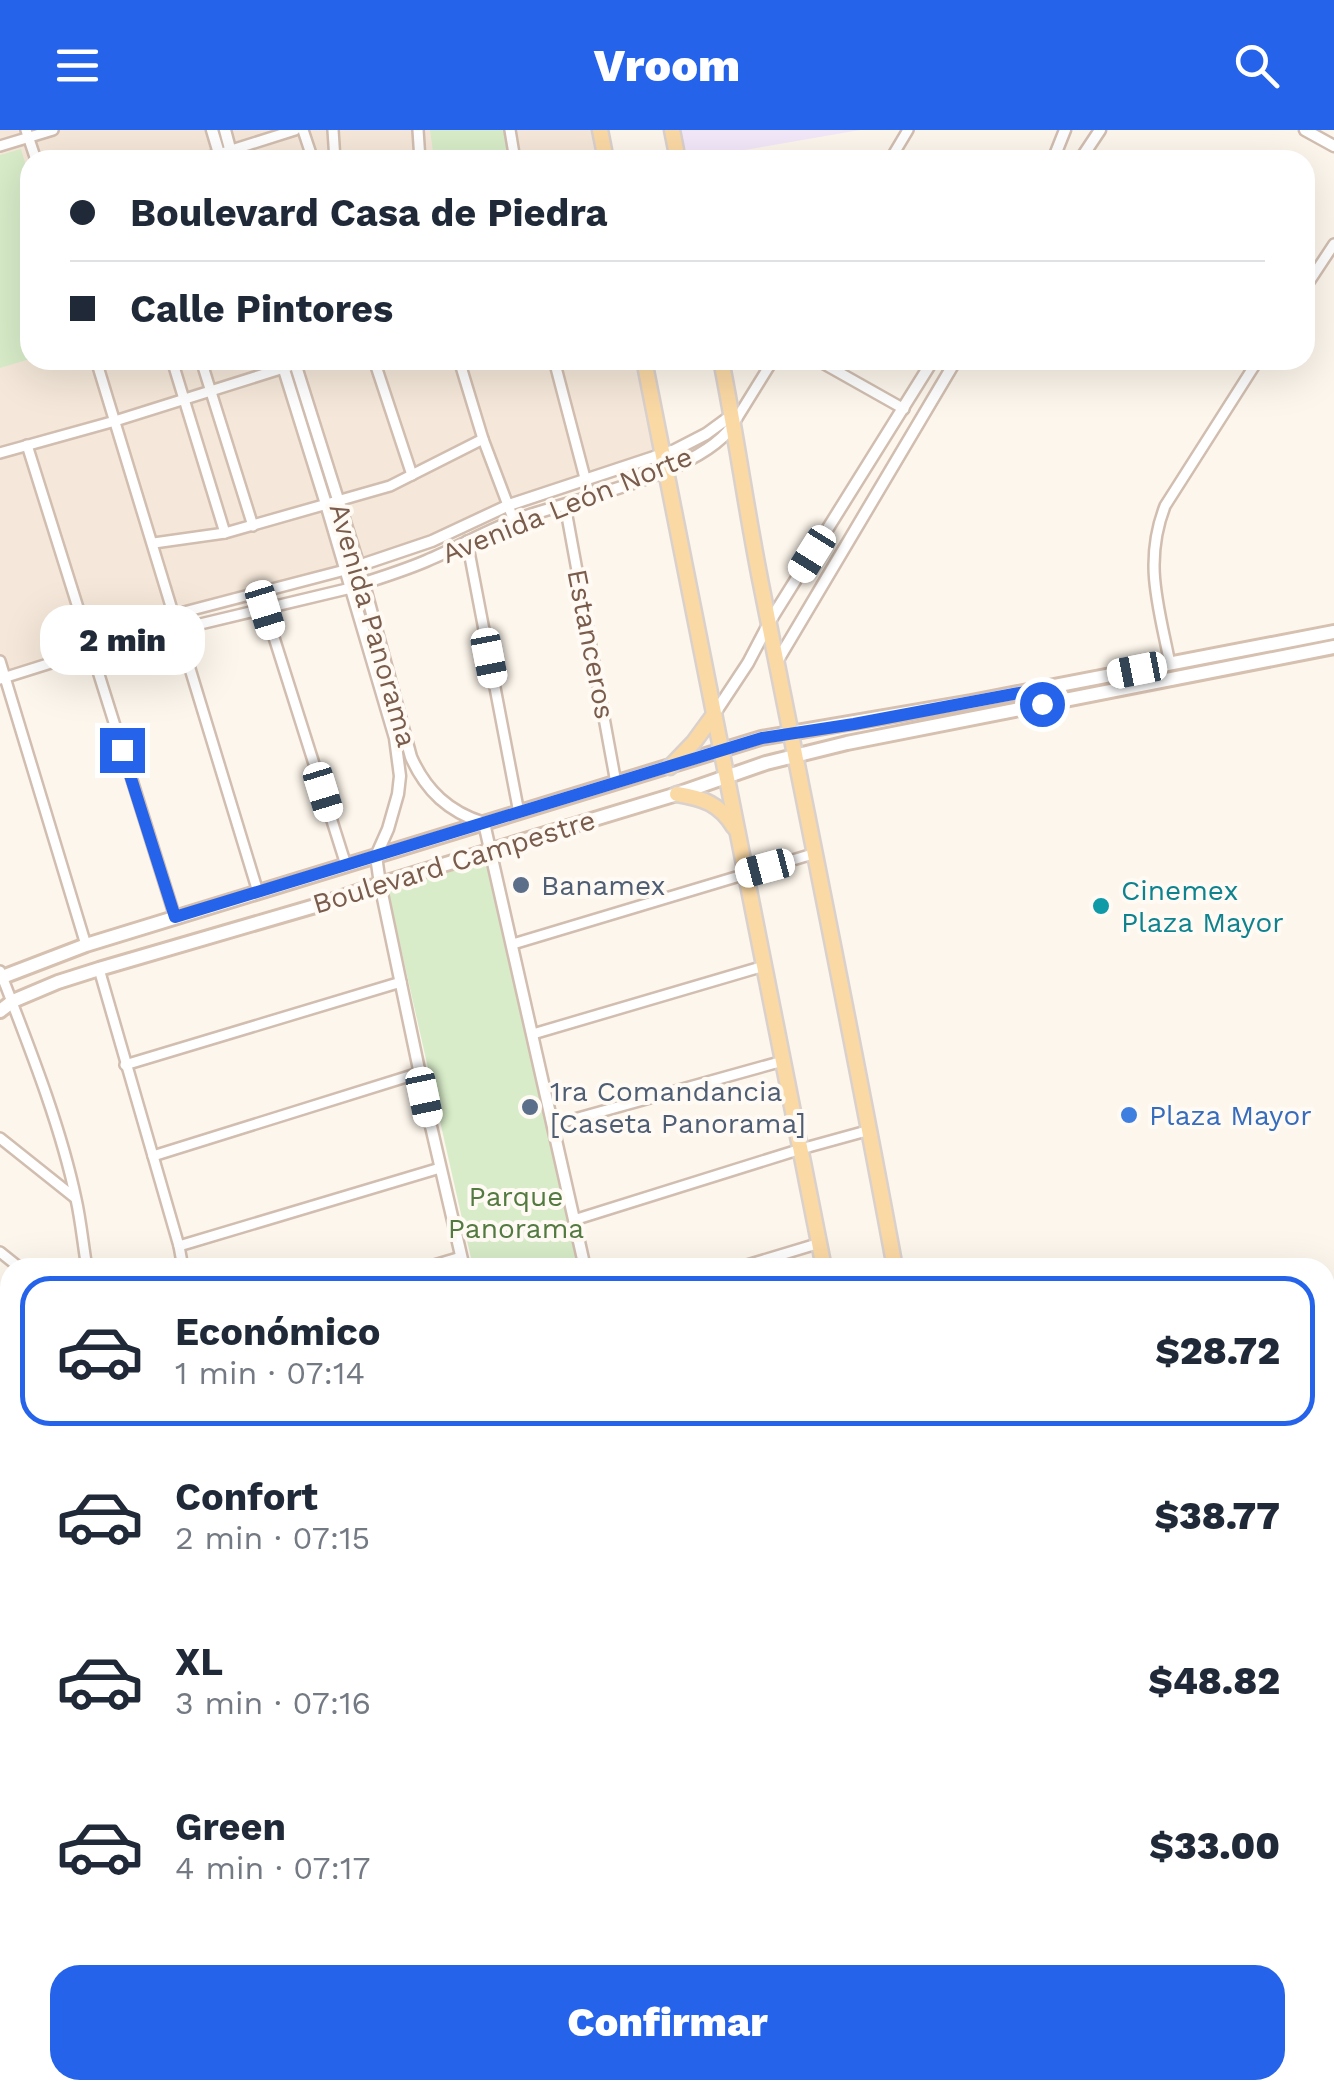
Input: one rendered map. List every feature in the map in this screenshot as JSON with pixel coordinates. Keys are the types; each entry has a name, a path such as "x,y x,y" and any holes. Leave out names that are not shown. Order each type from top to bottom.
{"main road":[{"path":"647,370 668,452 665,471 822,1258"},
{"path":"724,370 737,416 762,585 894,1258"},
{"name":"Boulevard Campestre","path":"1,975 175,917 762,738 1334,632"},
{"name":"Boulevard Campestre","path":"0,1011 13,1001 58,982 796,756 1334,646"},
{"path":"1040,689 1042,704"},
{"path":"661,798 662,769 694,742 714,716"},
{"path":"677,794 718,807 739,836"}],"street":[{"path":"0,146 27,134 53,130"},
{"path":"242,150 295,130"},
{"path":"1305,130 1334,146"},
{"path":"1315,273 1334,244"},
{"path":"99,370 258,892"},
{"path":"175,370 225,533"},
{"path":"204,370 253,526"},
{"path":"0,453 115,421 266,370"},
{"name":"Avenida Panorama","path":"284,370 359,566 418,774 448,807 484,824"},
{"name":"Avenida Panorama","path":"297,370 332,502 345,570 398,757 400,776 395,809 376,856"},
{"path":"377,370 412,476"},
{"path":"462,370 514,520"},
{"path":"557,370 590,496"},
{"path":"737,416 767,370"},
{"path":"835,370 904,409"},
{"path":"714,716 928,370"},
{"path":"778,660 950,370"},
{"path":"1170,664 1152,558 1158,523 1252,370"},
{"name":"Avenida León Norte","path":"159,629 174,616 420,546 509,505 668,452 737,416"},
{"name":"Avenida León Norte","path":"2,678 159,629 265,610 363,584 430,560 514,520 680,465 718,441 737,416"},
{"path":"154,543 225,533 390,486 484,439"},
{"path":"27,446 175,917"},
{"path":"668,452 680,465"},
{"name":"Estanceros","path":"565,505 616,783"},
{"path":"467,541 519,813"},
{"path":"265,610 346,865"},
{"path":"0,661 2,678 86,945"},
{"path":"484,824 583,1258"},
{"path":"513,944 816,853"},
{"path":"376,856 419,1073 462,1258"},
{"path":"533,1034 764,966"},
{"path":"99,969 181,1258"},
{"path":"1,975 42,1087 76,1199 85,1258"},
{"path":"125,1064 401,982"},
{"path":"552,1126 782,1060"},
{"path":"153,1156 419,1073"},
{"path":"574,1220 870,1130"},
{"path":"0,1138 76,1199"},
{"path":"179,1246 440,1168"},
{"path":"771,1258 820,1243"}],"shaded area":[{"path":"0,130 598,130 602,150 20,150 20,370 645,370 661,454 509,505 359,566 174,616 159,629 0,678"},
{"path":"678,130 860,130 743,150 682,150"}],"green space":[{"path":"430,130 505,130 508,150 433,150"},
{"path":"21,150 20,362 0,368 0,155"},
{"name":"Parque Panorama","path":"491,859 582,1258 471,1258 388,891"}],"place":[{"name":"Banamex","path":"521,885"},
{"name":"Cinemex Plaza Mayor","path":"1101,906"},
{"name":"1ra Comandancia [Caseta Panorama]","path":"530,1107"},
{"name":"Plaza Mayor","path":"1129,1115"}],"route":[{"path":"122,750 175,917 762,738 1040,689 1042,704"}]}
